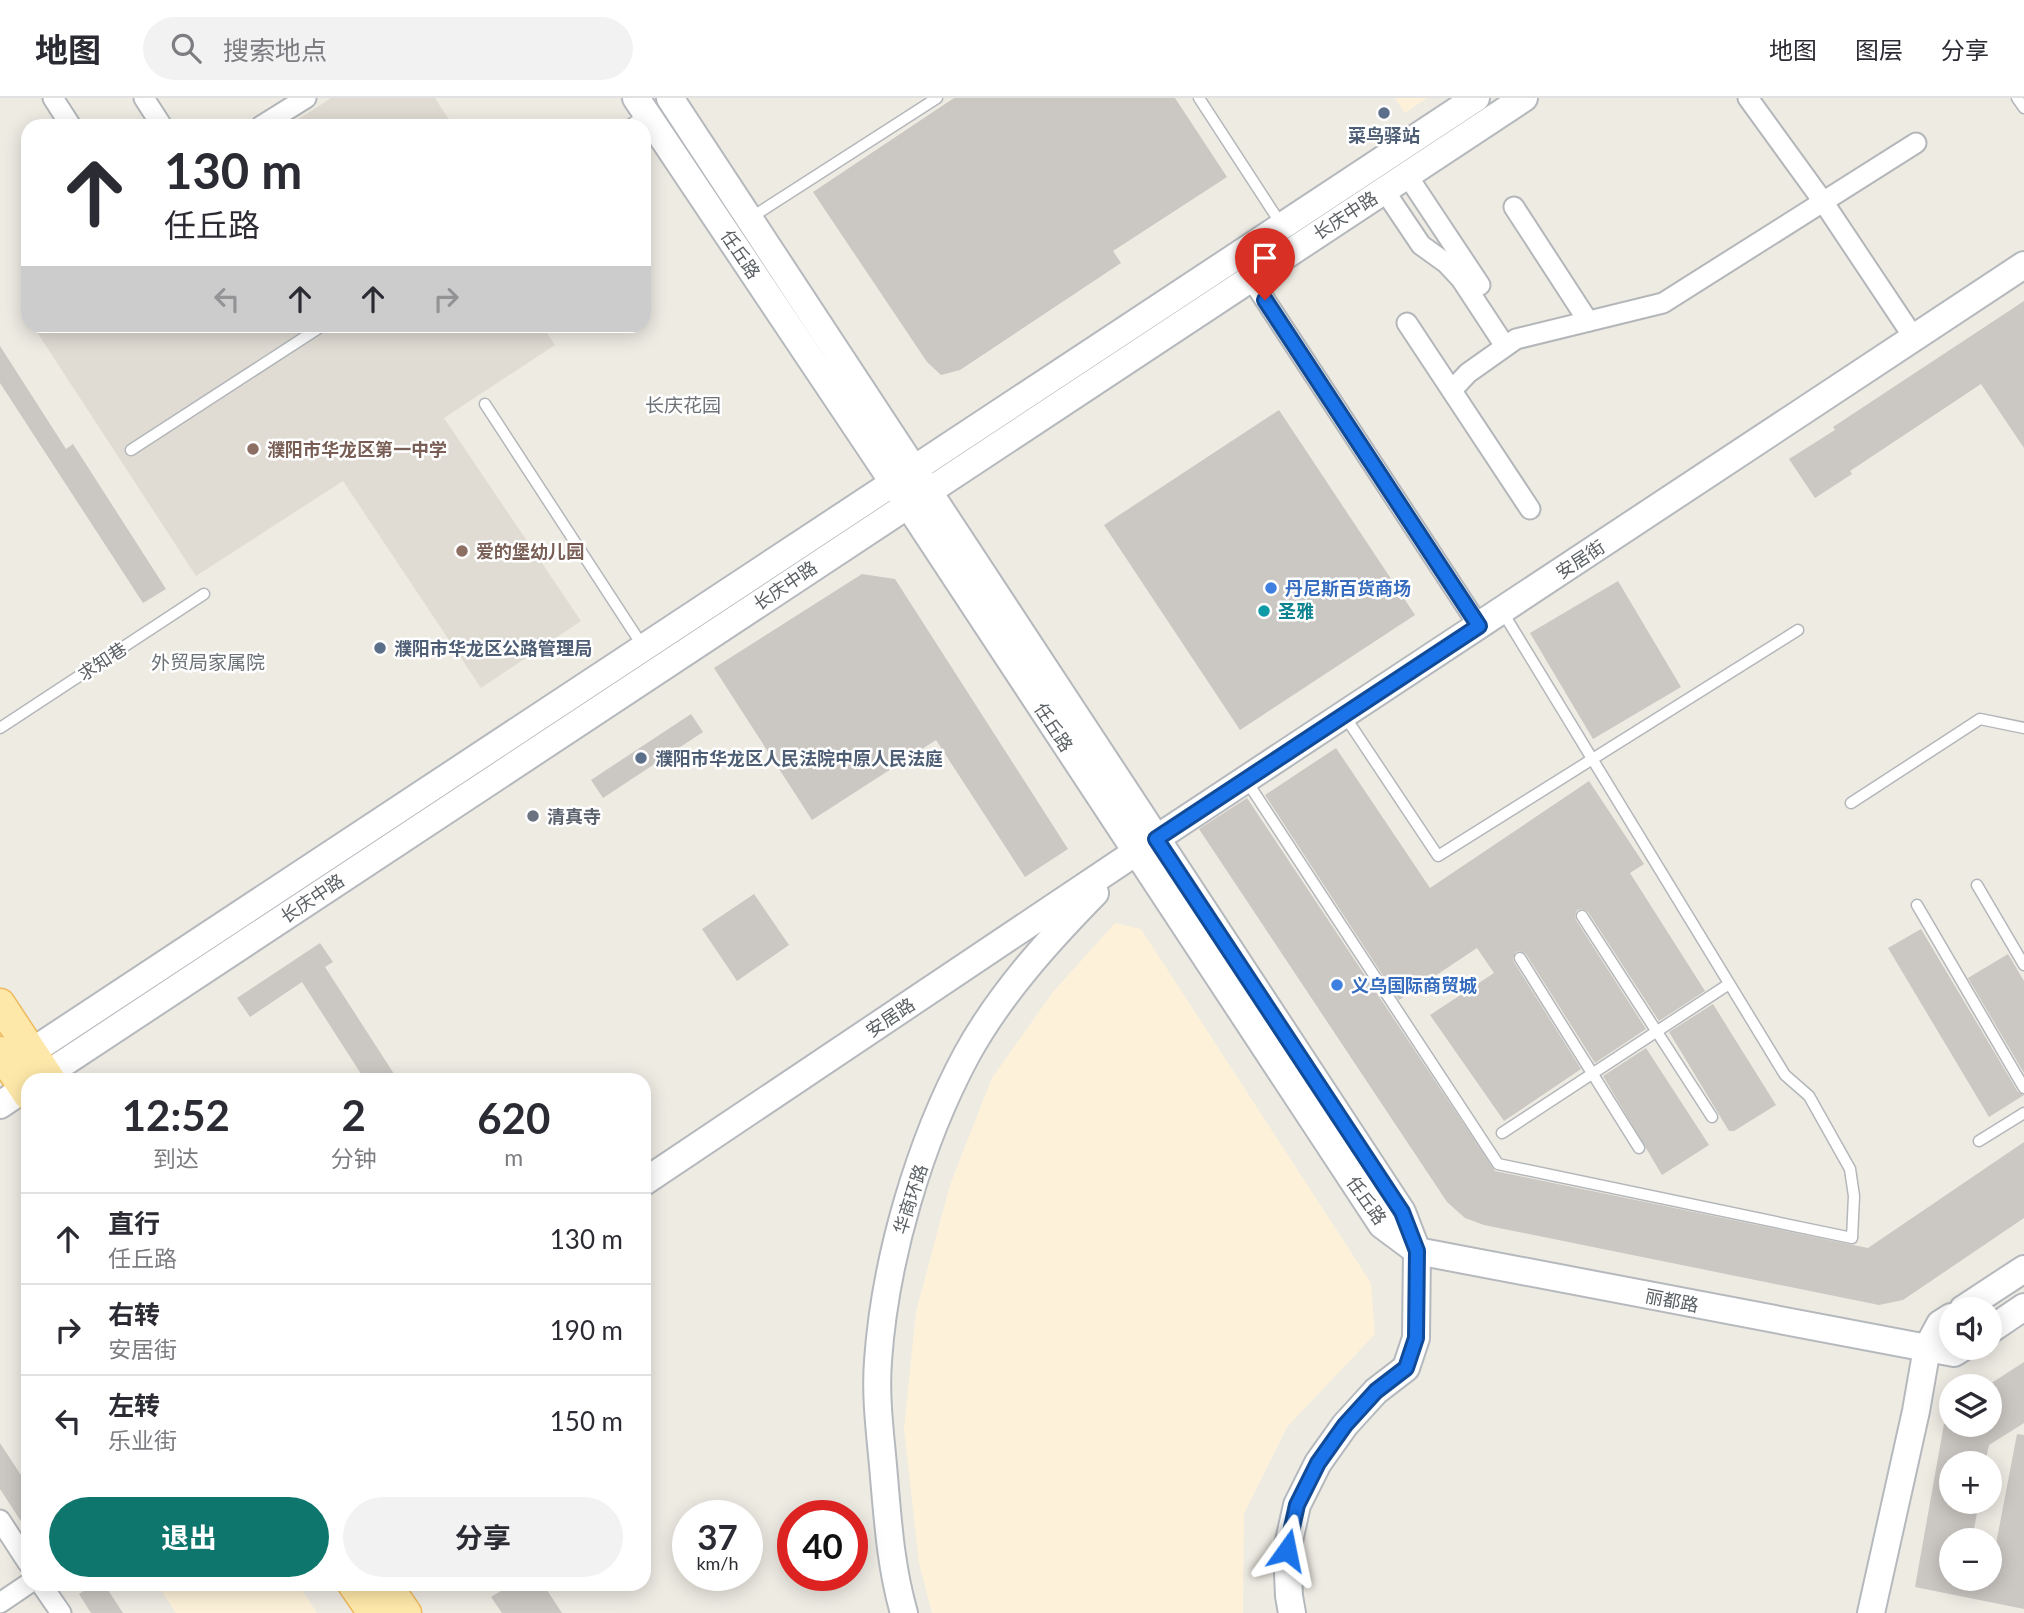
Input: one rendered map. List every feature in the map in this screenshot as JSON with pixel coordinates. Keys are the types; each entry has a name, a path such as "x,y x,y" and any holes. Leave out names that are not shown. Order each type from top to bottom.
{"main road":[{"path":"0,1004 26,1073"},
{"path":"358,1591 373,1613"},
{"path":"391,1591 406,1613"}],"street":[{"path":"53,98 66,119"},
{"path":"144,98 158,119"},
{"path":"272,119 306,98"},
{"name":"任丘路","path":"670,98 1146,846 1402,1212 1417,1251"},
{"name":"长庆中路","path":"917,487 1282,226 1476,98"},
{"name":"长庆中路","path":"28,1073 917,487 1250,277 1524,98"},
{"path":"1748,98 1822,201 1914,338"},
{"name":"任丘路","path":"651,133 893,482 917,487"},
{"path":"1452,390 1468,373 1510,342 1663,303 1916,143"},
{"path":"1407,175 1510,342"},
{"path":"1384,190 1421,245 1446,263 1461,279 1510,342"},
{"path":"1514,207 1588,321"},
{"name":"安居街","path":"1146,846 2024,265"},
{"path":"1250,277 1479,626"},
{"path":"1407,323 1530,509"},
{"name":"长庆中路","path":"27,1073 644,648 893,482"},
{"name":"安居路","path":"651,1177 1146,846"},
{"name":"华商环路","path":"904,1613 888,1535 877,1363 885,1303 900,1231 946,1097 993,1012 1056,934 1146,846"},
{"path":"0,1105 21,1080"},
{"path":"1292,1613 1287,1550 1297,1505 1318,1463 1345,1425 1376,1391 1406,1368 1416,1338 1417,1251"},
{"name":"丽都路","path":"1417,1251 1939,1350"},
{"path":"1981,1297 2024,1269"},
{"path":"2002,1322 2024,1307"},
{"path":"1876,1612 1927,1348 1939,1326"},
{"path":"0,1520 21,1552"},
{"path":"0,1603 21,1589"},
{"path":"46,1591 61,1613"}],"lane":[{"path":"748,220 937,98"},
{"path":"1199,98 1282,226"},
{"path":"2017,98 2024,108"},
{"path":"131,450 311,333"},
{"path":"485,404 644,648"},
{"name":"求知巷","path":"0,728 204,594"},
{"path":"1245,780 1498,1164 1852,1238 1854,1196 1850,1168 1810,1096 1785,1075 1502,611"},
{"path":"1344,715 1438,856 1798,630"},
{"path":"1851,803 1980,719 2024,728"},
{"path":"1977,885 2024,965"},
{"path":"1917,905 2024,1088"},
{"path":"1582,916 1712,1117"},
{"path":"1520,958 1639,1148"},
{"path":"1502,1133 1729,984"},
{"path":"1979,1141 2024,1113"}],"shaded area":[{"path":"331,98 435,98 448,119 299,119"},
{"path":"1395,98 1427,98 1405,113"},
{"name":"濮阳市华龙区第一中学","path":"38,333 547,333 555,345 444,418 581,621 481,688 343,481 196,576"},
{"path":"1115,923 1141,929 1371,1283 1375,1334 1287,1427 1244,1514 1243,1613 932,1613 919,1563 904,1429 916,1312 950,1185 992,1078 1053,992"},
{"path":"162,1591 303,1591 317,1613 176,1613"}],"building":[{"path":"954,98 1175,98 1227,177 1113,251 1121,263 960,370 941,375 927,362 813,192"},
{"path":"2024,301 2024,448 1981,384 1850,471 1852,474 1815,498 1789,459"},
{"path":"0,346 66,449 73,444 166,589 143,603 0,383"},
{"name":"丹尼斯百货商场","path":"1279,410 1415,615 1240,730 1104,525"},
{"path":"862,574 895,579 1068,849 1025,877 936,740 812,820 714,668"},
{"path":"1618,581 1681,687 1593,739 1530,633"},
{"path":"691,714 703,732 603,798 591,780"},
{"path":"1336,748 1430,888 1589,781 1644,864 1630,873 1705,991 1659,1021 1588,912 1577,910 1576,920 1646,1029 1595,1063 1526,954 1516,952 1514,962 1581,1069 1504,1121 1430,1015 1494,973 1477,948 1399,1000 1265,795"},
{"name":"义乌国际商贸城","path":"1247,798 1495,1171 1868,1248 2024,1142 2024,1218 1903,1300 1879,1305 1484,1225 1465,1218 1447,1202 1199,829"},
{"path":"754,894 789,945 737,981 702,929"},
{"path":"1921,929 2018,1092 2024,1095 1989,1117 1888,948"},
{"path":"320,943 333,962 325,967 393,1073 360,1073 302,982 250,1017 237,998"},
{"path":"2008,954 2024,981 2024,1073 1968,978"},
{"path":"1713,1004 1776,1105 1734,1131 1729,1131 1669,1032"},
{"path":"1646,1048 1709,1145 1662,1175 1603,1076"},
{"path":"2024,1362 2024,1423 2002,1437 2002,1376"},
{"path":"2017,1434 2024,1435 2024,1609 1915,1587 1939,1452 1939,1514 1977,1514 1974,1528 1939,1528 1939,1591 2002,1591 2002,1528 1999,1528"},
{"path":"1942,1437 2002,1437 1989,1445 1988,1451 1939,1451"},
{"path":"0,1443 21,1475 21,1521 0,1489"},
{"path":"84,1591 109,1591 123,1613 91,1613 79,1594"},
{"path":"501,1591 548,1591 562,1613 502,1613 491,1597"}],"place":[{"name":"菜鸟驿站","path":"1384,113"},
{"name":"濮阳市华龙区第一中学","path":"253,449"},
{"name":"爱的堡幼儿园","path":"462,551"},
{"name":"丹尼斯百货商场","path":"1271,588"},
{"name":"圣雅","path":"1264,611"},
{"name":"濮阳市华龙区公路管理局","path":"380,648"},
{"name":"濮阳市华龙区人民法院中原人民法庭","path":"641,758"},
{"name":"清真寺","path":"533,816"},
{"name":"义乌国际商贸城","path":"1337,985"}],"district":[{"name":"长庆花园","path":"683,404"},
{"name":"外贸局家属院","path":"208,661"}],"route":[{"path":"1265,300 1479,626 1156,839 1402,1212 1417,1251 1416,1338 1406,1368 1376,1391 1345,1425 1318,1463 1297,1505 1287,1550"}]}
